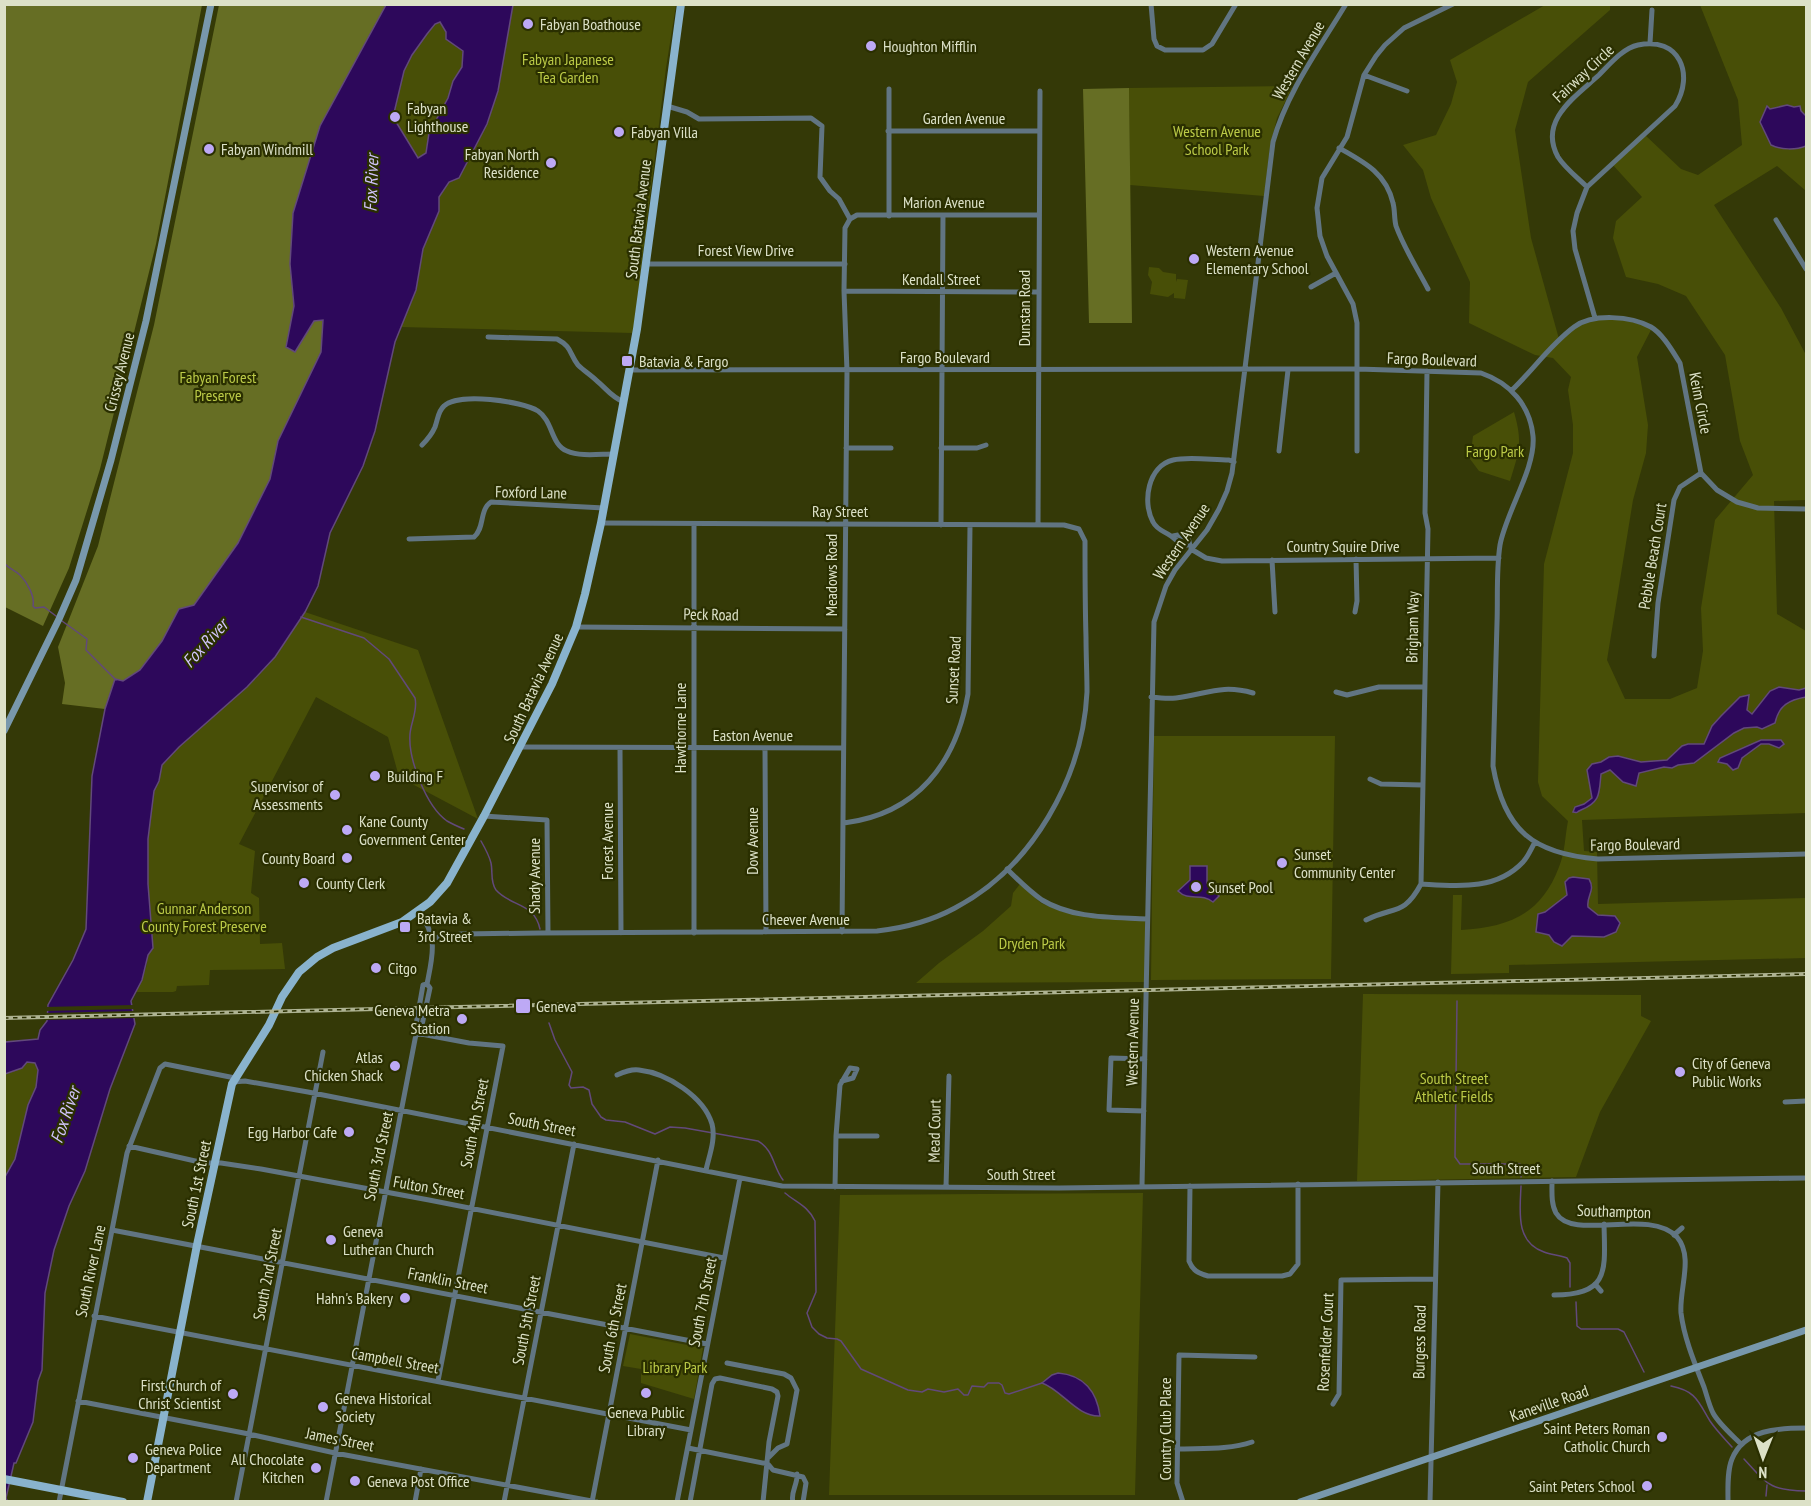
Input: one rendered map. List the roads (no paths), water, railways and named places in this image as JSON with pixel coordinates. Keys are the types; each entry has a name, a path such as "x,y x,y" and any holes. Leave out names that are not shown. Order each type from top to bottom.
{"main road":[{"name":"Crissey Avenue","path":"4,731 76,580 111,460 146,321 211,4"},
{"name":"South Batavia Avenue","path":"374,934 395,926 418,911 447,883 552,684 576,627 590,576 630,370 681,4"},
{"name":"South 1st Street","path":"147,1502 214,1163 235,1078 269,1024 286,990 299,972 325,952 374,934"},
{"name":"Kaneville Road","path":"1300,1502 1806,1330"},
{"path":"4,1479 123,1502"}],"street":[{"path":"1151,4 1154,39 1158,46 1165,50 1209,48 1236,4"},
{"name":"Western Avenue","path":"1143,1186 1153,633 1160,601 1175,570 1207,530 1220,509 1227,491 1234,462 1273,142 1279,120 1294,89 1346,4"},
{"path":"1357,451 1357,323 1353,304 1327,256 1320,236 1317,208 1322,178 1347,137 1364,75 1376,56 1395,35 1417,21 1453,4"},
{"path":"1512,390 1563,336 1577,325 1595,318 1575,249 1574,231 1577,213 1587,187 1675,106 1682,94 1684,77 1680,61 1667,46 1650,43 1652,10"},
{"name":"Fairway Circle","path":"1587,187 1559,159 1553,145 1553,127 1560,112 1621,55 1635,45 1650,43"},
{"path":"1364,75 1407,91"},
{"path":"889,89 889,216"},
{"name":"Dunstan Road","path":"1038,525 1040,91"},
{"path":"667,106 687,112 699,119 811,118 822,126 820,177 839,199 850,219"},
{"name":"Garden Avenue","path":"888,131 1039,131"},
{"path":"1339,148 1371,165 1386,183 1394,203 1395,223 1428,289"},
{"name":"Marion Avenue","path":"850,219 857,215 1039,215"},
{"path":"940,525 943,215"},
{"name":"Meadows Road","path":"842,932 847,370 844,291 845,228 850,219"},
{"path":"1776,220 1806,269"},
{"name":"Forest View Drive","path":"646,264 845,264"},
{"path":"1311,287 1336,273"},
{"name":"Kendall Street","path":"844,291 1038,292"},
{"name":"Keim Circle","path":"1595,318 1619,318 1652,327 1671,348 1680,363 1701,473"},
{"path":"488,337 557,339 567,345 574,358 587,373 614,398 624,402"},
{"name":"Fargo Boulevard","path":"630,370 1358,369 1481,373 1496,378 1512,390 1526,410 1533,438 1530,461 1507,520 1499,558 1493,766 1498,792 1512,820 1535,842 1573,857 1598,859 1806,854"},
{"path":"1279,450 1288,370"},
{"name":"Brigham Way","path":"1421,884 1428,529 1425,513 1427,371"},
{"path":"422,446 429,437 439,412 445,404 477,398 498,400 539,412 550,424 559,446 569,452 614,454"},
{"path":"941,448 986,445"},
{"path":"846,448 891,448"},
{"path":"1173,537 1161,531 1153,522 1149,507 1149,487 1154,473 1162,464 1174,459 1234,462"},
{"path":"1701,473 1717,490 1737,502 1758,508 1806,509"},
{"name":"Pebble Beach Court","path":"1654,656 1658,603 1674,500 1680,487 1701,473"},
{"name":"Foxford Lane","path":"409,539 474,537 479,532 485,507 491,502 604,508"},
{"name":"Ray Street","path":"601,523 1064,525 1078,529 1083,534 1085,542 1087,692 1080,735 1070,769 1046,821 1007,869"},
{"name":"Hawthorne Lane","path":"694,524 694,933"},
{"name":"Sunset Road","path":"844,823 880,816 900,807 935,775 957,736 968,694 969,525"},
{"name":"Country Squire Drive","path":"1191,549 1206,558 1222,561 1499,558"},
{"path":"1355,612 1357,602 1356,559"},
{"path":"1272,560 1275,612"},
{"name":"Peck Road","path":"576,627 845,629"},
{"path":"1336,692 1347,695 1379,687 1424,687"},
{"path":"1151,698 1175,698 1216,689 1239,689 1253,693"},
{"name":"Easton Avenue","path":"520,747 843,748"},
{"name":"Forest Avenue","path":"620,748 621,933"},
{"name":"Dow Avenue","path":"765,749 766,932"},
{"path":"1370,779 1380,784 1422,785"},
{"name":"Shady Avenue","path":"484,816 547,820 548,933"},
{"path":"1366,920 1407,905 1421,884 1483,885 1505,876 1523,862 1535,842"},
{"path":"1007,869 1043,901 1059,908 1088,915 1147,919"},
{"name":"Cheever Avenue","path":"433,938 461,934 842,932 896,929 934,918 974,897 1007,869"},
{"path":"418,911 426,921 433,938"},
{"name":"South 3rd Street","path":"326,1502 417,1031 422,1026 430,988 427,984 434,952 433,938"},
{"name":"South 4th Street","path":"417,1031 469,1043 503,1046 438,1381"},
{"name":"South 2nd Street","path":"236,1502 323,1052"},
{"path":"1144,1111 1109,1110 1111,1058 1145,1059"},
{"name":"South Street","path":"165,1064 783,1186 1190,1186 1806,1178"},
{"name":"South River Lane","path":"59,1502 129,1146 160,1068 165,1064"},
{"path":"836,1187 836,1136 840,1085 850,1068"},
{"path":"617,1075 641,1070 673,1082 694,1095 710,1120 713,1137 706,1170"},
{"name":"Mead Court","path":"946,1187 949,1076"},
{"path":"1785,1102 1806,1101"},
{"path":"836,1136 877,1136"},
{"name":"South 5th Street","path":"504,1502 574,1144"},
{"name":"Fulton Street","path":"129,1146 472,1208 724,1258"},
{"name":"South 6th Street","path":"594,1501 658,1160"},
{"name":"South 7th Street","path":"677,1502 740,1178"},
{"name":"Southampton","path":"1552,1181 1554,1207 1562,1220 1574,1225 1653,1225 1674,1235"},
{"name":"Burgess Road","path":"1430,1502 1438,1182"},
{"path":"1190,1186 1189,1261 1192,1269 1198,1274 1208,1276 1282,1276 1290,1274 1298,1264 1298,1184"},
{"path":"1554,1295 1576,1294 1589,1290 1600,1278 1604,1265 1604,1224"},
{"path":"1682,1228 1674,1235 1685,1257 1681,1315 1696,1367 1714,1415 1741,1444"},
{"name":"Franklin Street","path":"112,1230 707,1344"},
{"name":"Rosenfelder Court","path":"1333,1404 1339,1394 1341,1281 1434,1279"},
{"path":"1595,1284 1601,1291"},
{"name":"Campbell Street","path":"94,1316 691,1430"},
{"name":"Country Club Place","path":"1184,1502 1177,1483 1179,1355 1255,1357"},
{"path":"727,1364 784,1374 795,1384 797,1390 787,1444 769,1456"},
{"path":"690,1502 712,1383 714,1379 720,1378 777,1392 763,1502"},
{"name":"James Street","path":"78,1401 335,1453 594,1501"},
{"path":"1728,1502 1731,1459 1741,1444 1763,1432 1778,1428 1806,1428"},
{"path":"1177,1449 1218,1448 1252,1442"},
{"path":"688,1448 768,1464 773,1470 797,1474 803,1477 806,1483 803,1502"},
{"path":"415,1502 421,1468"},
{"path":"793,1502 791,1498 798,1480 797,1474"}],"water":[{"name":"Fox River","path":"386,5 513,5 498,91 487,124 459,178 449,182 439,197 439,211 423,249 416,290 395,342 375,431 363,466 330,533 318,586 305,612 275,657 247,687 162,765 159,781 154,791 148,839 148,884 153,948 148,955 142,980 131,1001 135,1024 110,1089 85,1171 69,1206 54,1250 45,1293 42,1370 38,1381 33,1422 16,1463 14,1463 6,1498 8,1502 4,1501 5,1177 15,1159 28,1105 36,1087 38,1070 35,1063 27,1062 22,1068 5,1074 5,1042 38,1039 40,1030 47,1021 48,1005 73,960 86,929 92,776 105,709 115,679 123,681 140,670 162,641 179,609 194,605 238,543 270,479 278,441 321,352 323,320 314,321 295,352 286,347 294,306 290,264 293,213 320,126","holes":["440,22 446,32 446,39 463,51 462,67 429,133 426,153 418,158 393,117 404,71 412,55 435,24"]},
{"path":"1787,105 1800,106 1806,116 1806,146 1788,149 1771,145 1760,122 1767,106 1770,109"},
{"path":"1779,687 1799,690 1806,688 1806,697 1786,704 1779,712 1775,723 1762,729 1744,728 1694,763 1639,773 1636,786 1623,782 1610,770 1601,774 1596,800 1588,807 1573,812 1575,807 1592,798 1587,770 1592,764 1618,756 1641,762 1667,760 1682,746 1704,744 1712,726 1740,697 1749,695 1747,710 1752,714 1770,691"},
{"path":"1761,740 1781,740 1784,744 1779,748 1761,744 1742,758 1738,768 1733,770 1727,764 1718,762 1720,758"},
{"name":"Sunset Pool","path":"1190,866 1207,866 1207,883 1219,896 1213,902 1209,899 1186,896 1178,891 1190,880"},
{"path":"1573,877 1589,879 1591,883 1588,907 1598,915 1615,916 1620,923 1616,932 1604,937 1572,936 1562,946 1554,942 1549,935 1536,932 1538,914 1545,912 1567,895 1565,882"},
{"path":"1058,1373 1075,1377 1088,1386 1096,1399 1100,1416 1084,1412 1042,1383"}],"waterway":[{"path":"4,563 25,581 32,594 33,606 35,608 44,607 56,616"},
{"path":"301,617 364,638 389,659 415,698 416,707 410,744 420,781 439,814 447,821 464,829"},
{"path":"62,621 87,639 86,650 116,680"},
{"path":"481,841 492,866 492,880 496,890 533,914 540,929"},
{"path":"1457,1001 1455,1157 1460,1164 1520,1164 1521,1177"},
{"path":"549,1023 572,1072 569,1085 571,1088 583,1087 589,1090 592,1104 601,1117 606,1120 625,1122 655,1134 670,1127 685,1128 758,1141 767,1149 783,1180"},
{"path":"1521,1186 1520,1215 1524,1233 1535,1247 1567,1258 1570,1263 1570,1287"},
{"path":"785,1193 806,1208 815,1221 816,1292 807,1313 812,1327 827,1338 841,1341 861,1369 908,1390 922,1392 928,1389 944,1392 958,1389 964,1395 968,1395 972,1386 984,1387 988,1383 999,1383 1005,1393 1009,1394 1042,1383"},
{"path":"1576,1302 1577,1326 1581,1329 1618,1329 1624,1332 1644,1372"},
{"path":"1671,1386 1691,1394 1732,1447"},
{"path":"1744,1459 1770,1484 1784,1489 1806,1491"},
{"path":"1766,1496 1767,1485"}],"railway":[{"path":"4,1018 1806,974"}],"place":[{"name":"Fabyan Boathouse","path":"528,24"},
{"name":"Houghton Mifflin","path":"871,46"},
{"name":"Fabyan Lighthouse","path":"395,117"},
{"name":"Fabyan Villa","path":"619,132"},
{"name":"Fabyan Windmill","path":"209,149"},
{"name":"Fabyan North Residence","path":"551,163"},
{"name":"Western Avenue Elementary School","path":"1194,259"},
{"name":"Batavia & Fargo","path":"627,361"},
{"name":"Building F","path":"375,776"},
{"name":"Supervisor of Assessments","path":"335,795"},
{"name":"Kane County Government Center","path":"347,830"},
{"name":"County Board","path":"347,858"},
{"name":"Sunset Community Center","path":"1282,863"},
{"name":"County Clerk","path":"304,883"},
{"name":"Sunset Pool","path":"1196,887"},
{"name":"Batavia & 3rd Street","path":"405,927"},
{"name":"Citgo","path":"376,968"},
{"name":"Geneva","path":"523,1006"},
{"name":"Geneva Metra Station","path":"462,1019"},
{"name":"Atlas Chicken Shack","path":"395,1066"},
{"name":"City of Geneva Public Works","path":"1680,1072"},
{"name":"Egg Harbor Cafe","path":"349,1132"},
{"name":"Geneva Lutheran Church","path":"331,1240"},
{"name":"Hahn's Bakery","path":"405,1298"},
{"name":"Geneva Public Library","path":"646,1393"},
{"name":"First Church of Christ Scientist","path":"233,1394"},
{"name":"Geneva Historical Society","path":"323,1407"},
{"name":"Saint Peters Roman Catholic Church","path":"1662,1437"},
{"name":"Geneva Police Department","path":"133,1458"},
{"name":"All Chocolate Kitchen","path":"316,1468"},
{"name":"Geneva Post Office","path":"355,1481"},
{"name":"Saint Peters School","path":"1647,1486"}],"park label":[{"name":"Fabyan Japanese Tea Garden","path":"568,68"},
{"name":"Western Avenue School Park","path":"1217,140"},
{"name":"Fabyan Forest Preserve","path":"218,386"},
{"name":"Fargo Park","path":"1495,451"},
{"name":"Gunnar Anderson County Forest Preserve","path":"204,917"},
{"name":"Dryden Park","path":"1032,943"},
{"name":"South Street Athletic Fields","path":"1454,1087"},
{"name":"Library Park","path":"675,1367"}]}
